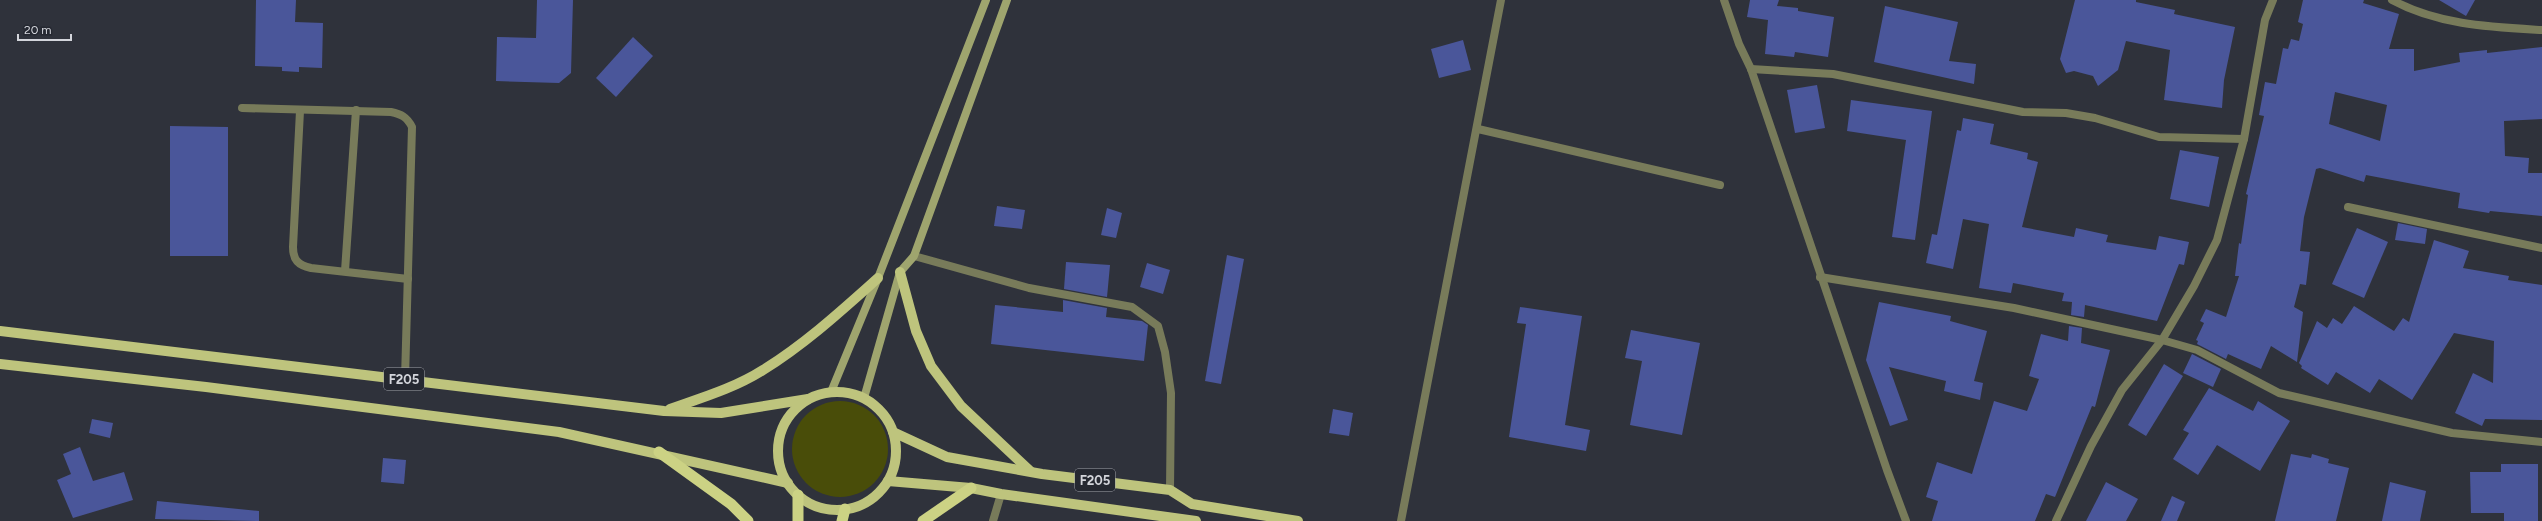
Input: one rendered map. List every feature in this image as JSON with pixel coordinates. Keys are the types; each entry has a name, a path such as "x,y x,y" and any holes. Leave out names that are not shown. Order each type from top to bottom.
{"highway":[{"path":"659,452 731,504 748,521"},
{"path":"924,521 971,488"},
{"path":"798,495 798,521"},
{"path":"842,521 845,509"}],"main road":[{"path":"830,392 878,278 986,0"},
{"path":"864,398 900,272 914,256 1007,0"},
{"path":"900,272 916,331 931,366 961,406 1030,471"},
{"path":"664,411 716,393 762,371 814,335 878,278"},
{"name":"F205","path":"0,331 664,411 721,412 808,399 830,392 848,392 864,398 877,407 887,418 893,432 896,454 894,465 888,481 870,500 845,509 828,509 812,504 798,495 788,483 780,465 780,440 783,428 793,411 808,399"},
{"name":"F205","path":"0,364 206,387 560,432 659,452 788,483"},
{"name":"F205","path":"893,432 947,457 1030,471 1170,490 1192,504 1298,521"},
{"name":"F205","path":"888,481 971,488 1001,494 1196,521"}],"street":[{"path":"1401,521 1478,129 1501,0"},
{"path":"1724,0 1739,44 1751,69 1820,277 1906,521"},
{"path":"2056,521 2092,446 2122,390 2162,340 2194,286 2217,240 2244,138 2266,20 2273,0"},
{"path":"2392,0 2408,9 2440,20 2542,30"},
{"path":"1751,69 1833,74 2023,112 2066,113 2095,118 2159,137 2244,138"},
{"path":"242,108 300,111 356,110 401,114 408,120 412,127 405,379"},
{"path":"345,271 356,110"},
{"path":"300,111 294,256 304,267 408,279"},
{"path":"1478,129 1720,185"},
{"path":"2348,207 2542,248"},
{"path":"914,256 1029,288 1132,307 1158,326 1165,352 1171,393 1170,490"},
{"path":"1820,277 2014,308 2162,340 2197,350 2280,393 2452,433 2542,442"},
{"path":"993,521 1001,494"}],"shaded area":[{"path":"840,401 858,405 867,409 874,415 880,422 884,431 888,449 884,467 880,476 874,483 867,489 858,493 840,497 822,493 813,489 806,483 800,476 796,467 792,449 796,431 800,422 806,415 813,409 822,405"}],"building":[{"path":"256,0 296,0 295,22 323,23 322,68 299,67 299,72 282,71 282,67 255,66"},
{"path":"537,0 573,0 571,73 559,83 496,81 497,37 536,38"},
{"path":"1750,0 1779,0 1777,6 1798,8 1798,11 1834,17 1828,57 1795,52 1794,57 1765,54 1768,20 1747,17"},
{"path":"2075,0 2136,0 2136,2 2175,10 2174,14 2235,27 2224,80 2222,108 2164,100 2170,50 2126,41 2118,70 2098,86 2093,76 2074,71 2066,73 2060,59"},
{"path":"2303,0 2364,0 2363,3 2399,14 2389,49 2414,49 2414,71 2460,62 2459,53 2487,50 2487,53 2542,47 2542,119 2504,121 2505,156 2529,158 2528,173 2542,173 2542,216 2490,211 2489,213 2458,208 2460,193 2366,175 2364,182 2320,168 2316,169 2304,217 2300,251 2310,252 2306,285 2300,284 2294,307 2303,312 2297,362 2271,346 2261,369 2228,354 2226,359 2197,344 2198,341 2196,340 2204,323 2200,321 2206,309 2226,317 2239,276 2235,276 2239,243 2241,244 2248,195 2246,194 2264,116 2259,115 2265,82 2276,84 2283,48 2288,49 2291,39 2299,41 2303,24 2298,22","holes":["2335,92 2387,105 2380,141 2329,124"]},
{"path":"2439,0 2475,0 2466,16"},
{"path":"1885,6 1958,22 1949,61 1976,64 1974,84 1874,62"},
{"path":"633,37 653,56 616,97 596,78"},
{"path":"1463,40 1471,70 1439,78 1431,49"},
{"path":"1817,85 1825,128 1795,133 1787,90"},
{"path":"1851,100 1932,111 1915,240 1892,237 1906,140 1847,131"},
{"path":"1963,118 1994,124 1990,144 2028,153 2027,159 2038,162 2022,227 2074,237 2076,228 2108,235 2106,242 2156,250 2159,236 2189,242 2184,265 2179,264 2157,321 2085,305 2084,317 2071,315 2072,302 2062,301 2064,293 2013,283 2011,293 1979,288 1989,224 1963,219 1953,269 1926,263 1932,234 1937,235 1957,130 1961,131"},
{"path":"170,126 228,127 228,256 170,256"},
{"path":"2180,150 2219,157 2209,207 2170,199"},
{"path":"997,206 1025,210 1022,229 994,226"},
{"path":"1107,208 1122,213 1116,238 1101,235"},
{"path":"2398,223 2427,229 2425,244 2395,240"},
{"path":"2357,228 2388,242 2364,298 2332,284"},
{"path":"2434,240 2469,251 2463,268 2509,276 2508,280 2542,285 2542,420 2485,419 2482,426 2455,413 2473,373 2493,383 2494,341 2454,333 2412,400 2379,379 2370,393 2336,372 2328,385 2301,368 2302,366 2299,363 2317,321 2327,328 2333,318 2342,324 2354,306 2394,331 2403,318 2409,322"},
{"path":"1227,255 1244,259 1221,384 1205,381"},
{"path":"1066,262 1110,265 1107,297 1064,289"},
{"path":"1147,263 1170,270 1163,294 1140,287"},
{"path":"1063,300 1107,308 1106,317 1142,321 1148,325 1144,361 991,344 995,305 1063,312"},
{"path":"1879,302 1951,316 1950,321 1987,331 1974,381 1983,383 1980,400 1944,391 1946,381 1889,367 1908,420 1890,426 1866,360"},
{"path":"1520,307 1582,316 1565,425 1590,430 1586,451 1509,437 1526,324 1517,323"},
{"path":"2069,326 2082,328 2081,343 2110,350 2095,407 2092,406 2055,497 2046,494 2035,521 1932,521 1938,501 1926,497 1937,462 1972,474 1994,401 2027,411 2039,379 2029,376 2041,334 2068,341"},
{"path":"1631,330 1700,343 1682,435 1630,425 1642,361 1625,358"},
{"path":"2192,354 2221,369 2213,387 2183,373"},
{"path":"2164,364 2183,376 2146,436 2128,425"},
{"path":"2209,388 2253,411 2258,401 2290,421 2260,471 2217,445 2198,475 2173,459 2189,433 2183,430"},
{"path":"1333,409 1353,413 1349,436 1329,433"},
{"path":"92,419 113,423 110,438 89,433"},
{"path":"80,447 93,481 124,472 133,500 73,518 57,480 71,474 63,454"},
{"path":"2291,454 2311,458 2312,454 2329,459 2328,463 2349,468 2336,521 2275,521"},
{"path":"383,458 406,460 404,484 381,482"},
{"path":"2501,464 2538,464 2538,521 2504,521 2504,513 2471,513 2470,472 2501,472"},
{"path":"2106,482 2138,499 2126,521 2086,521"},
{"path":"2390,482 2426,491 2420,521 2382,521"},
{"path":"2172,496 2185,502 2177,521 2161,521"},
{"path":"157,501 259,511 259,521 155,519"}]}
